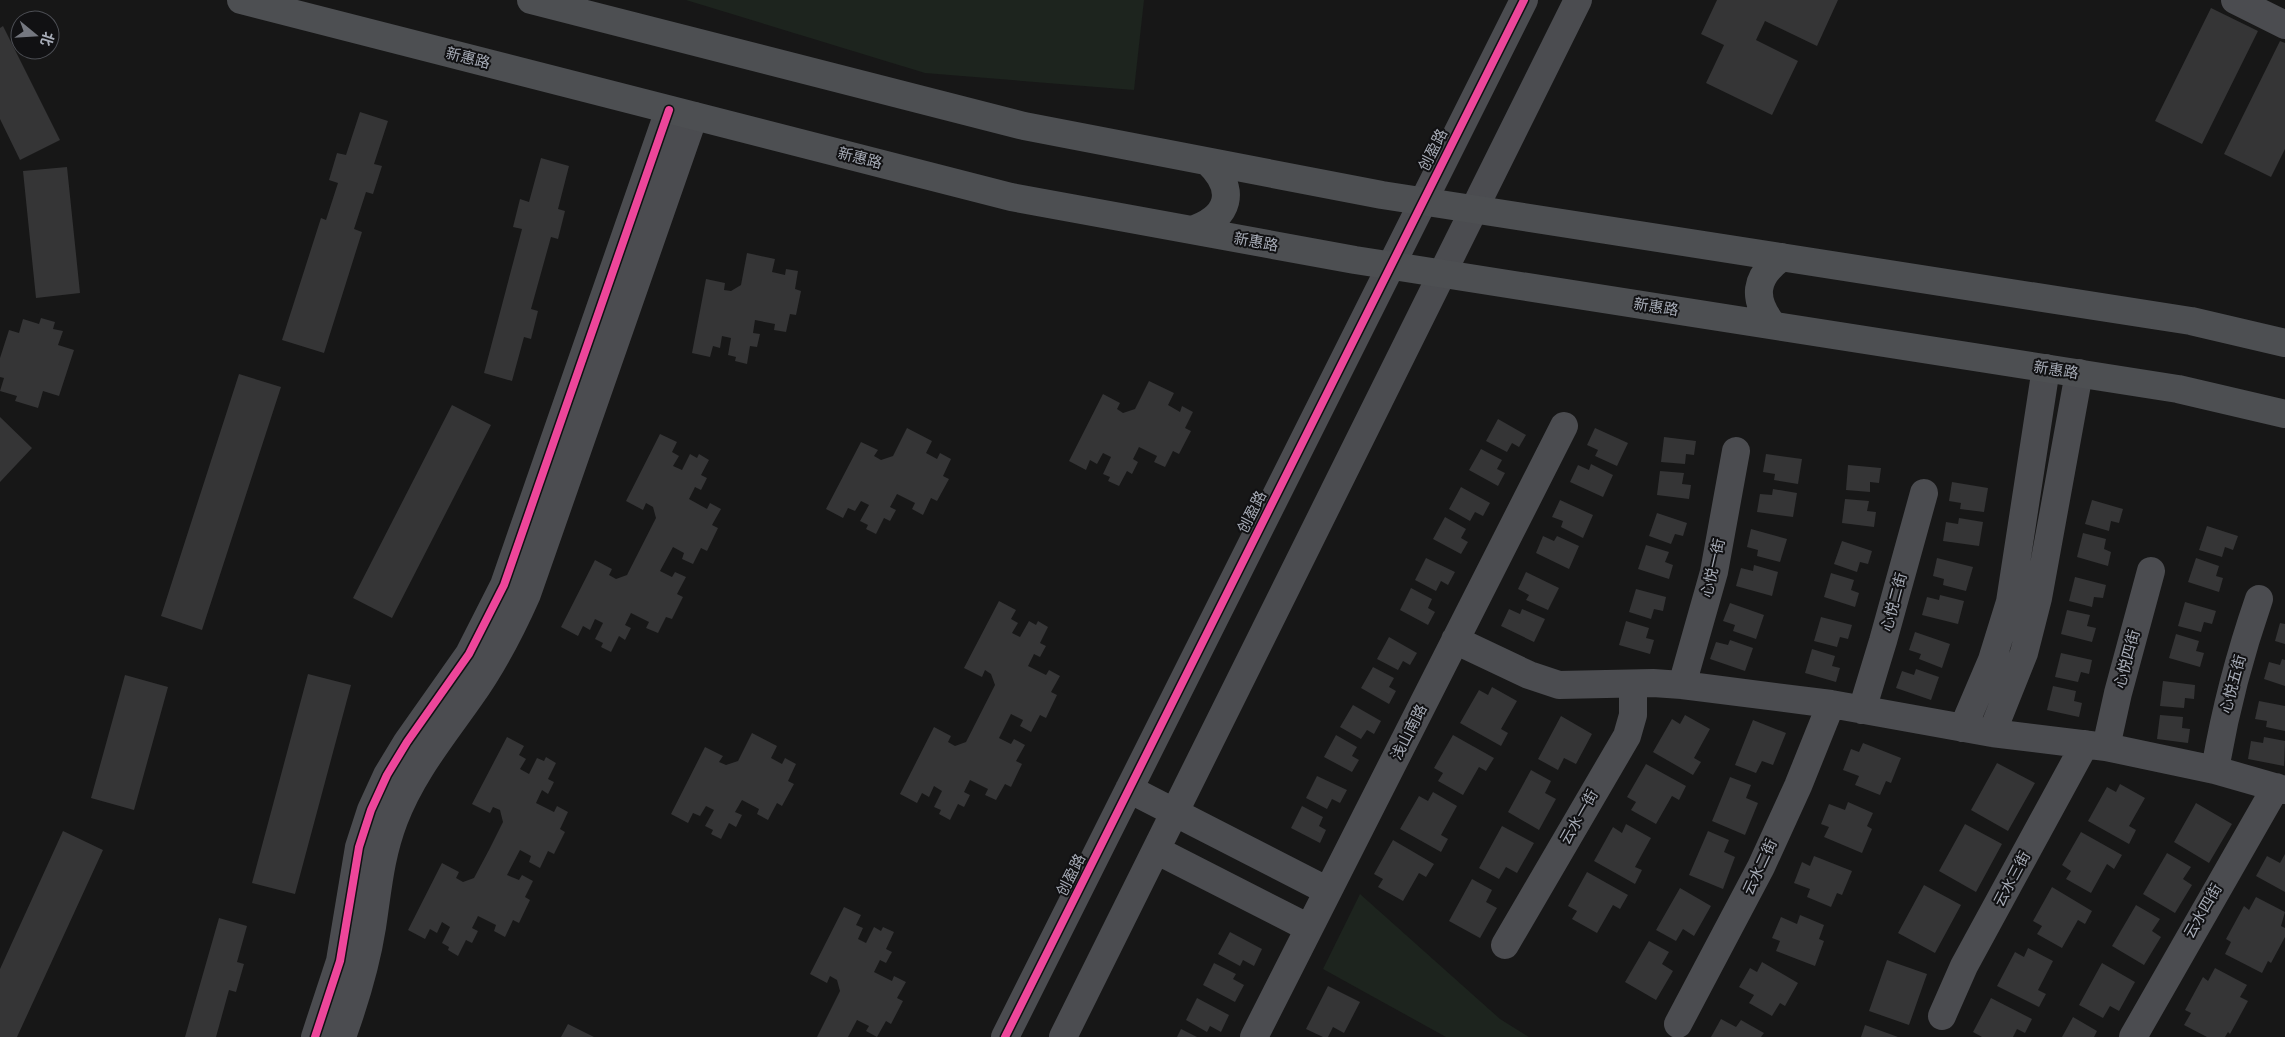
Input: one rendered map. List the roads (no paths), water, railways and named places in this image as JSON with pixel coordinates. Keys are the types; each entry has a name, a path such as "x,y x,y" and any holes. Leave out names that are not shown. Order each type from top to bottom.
{"main road":[{"name":"新惠路","path":"241,0 1011,197 1391,266 2178,389 2285,414"},
{"path":"531,0 1024,126 1208,162 1423,201 2191,321 2285,343"},
{"path":"1192,230 1209,224 1222,211 1226,193 1222,175 1208,162"},
{"path":"1773,325 1763,312 1758,297 1761,281 1769,267 1782,257"}],"street":[{"name":"创盈路","path":"1005,1037 1524,0"},
{"path":"1063,1037 1578,0"},
{"path":"2235,0 2285,25"},
{"path":"315,1037 340,961 353,876 371,810 387,775 407,742 469,654 504,585 681,113"},
{"path":"342,1037 364,967 383,854 394,819 409,786 427,755 490,667 527,594 681,113"},
{"path":"1963,728 1992,660 2010,602 2046,368"},
{"path":"1992,733 2024,653 2038,598 2079,373"},
{"name":"浅山南路","path":"1254,1037 1564,426"},
{"name":"心悦一街","path":"1682,684 1714,572 1736,450"},
{"name":"心悦二街","path":"1862,710 1884,641 1924,493"},
{"name":"心悦四街","path":"2096,746 2118,693 2151,571"},
{"name":"心悦五街","path":"2215,770 2224,713 2239,658 2259,599"},
{"path":"1455,640 1529,675 1559,685 1682,684 1831,704 1992,733 2096,746 2215,770 2281,788"},
{"name":"云水一街","path":"1505,945 1627,736 1633,715 1633,684"},
{"name":"云水二街","path":"1678,1024 1761,867 1798,786 1831,704"},
{"name":"云水三街","path":"1942,1016 1964,966 2096,746"},
{"name":"云水四街","path":"2133,1037 2281,788"},
{"path":"1129,789 1328,891"},
{"path":"1156,850 1310,928"}]}
